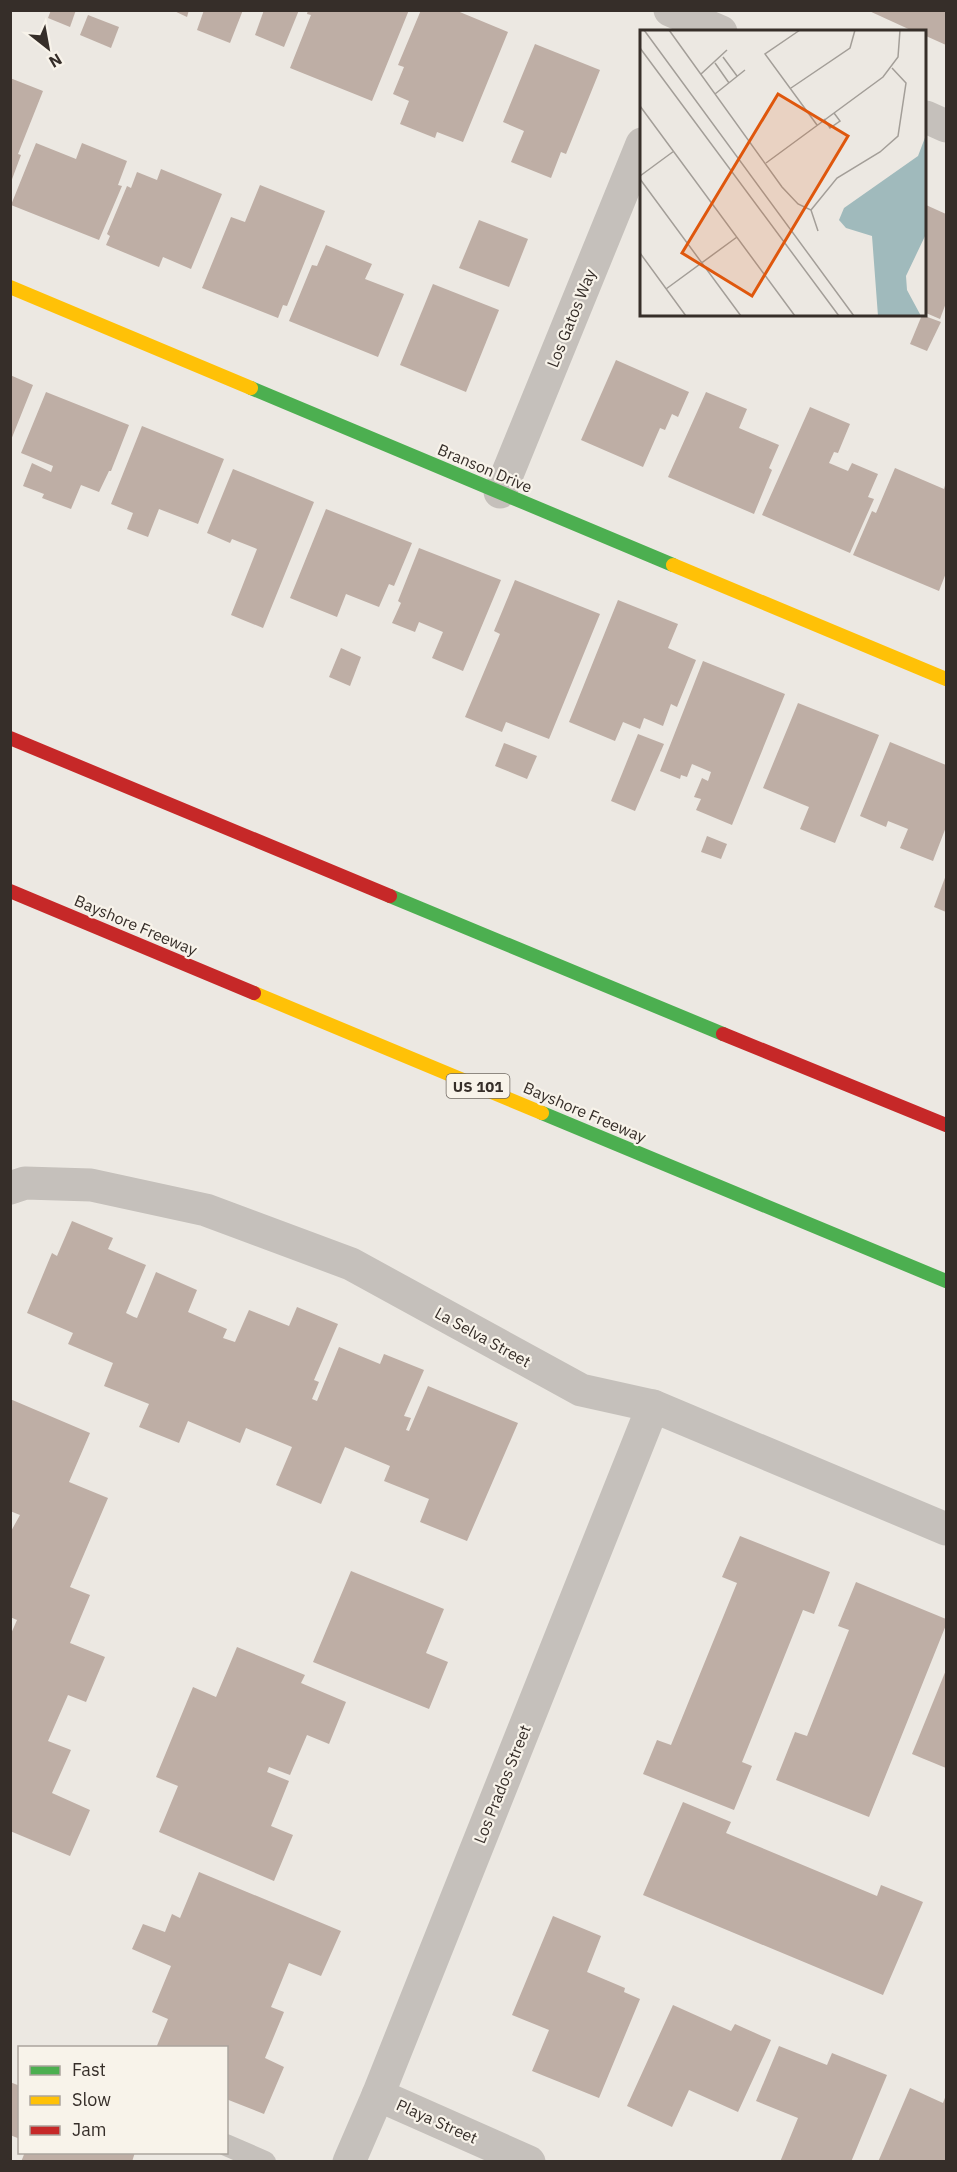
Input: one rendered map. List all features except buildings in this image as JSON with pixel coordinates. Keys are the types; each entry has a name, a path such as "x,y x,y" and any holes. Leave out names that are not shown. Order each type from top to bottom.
{"main road":[{"name":"Branson Drive","path":"10,287 946,680"},
{"path":"10,738 946,1125"},
{"name":"Bayshore Freeway","path":"10,891 946,1281"}],"street":[{"path":"927,117 946,126"},
{"name":"Los Gatos Way","path":"500,492 640,149"},
{"name":"La Selva Street","path":"10,1188 25,1184 91,1185 206,1210 351,1264 580,1390 653,1406 946,1529"},
{"name":"Los Prados Street","path":"349,2162 378,2095 653,1406"},
{"name":"Playa Street","path":"378,2095 529,2162"}],"lane":[{"path":"228,2146 265,2162"}],"traffic: fast":[{"path":"251,388 673,565"},
{"path":"390,896 723,1034"},
{"path":"542,1113 946,1281"}],"traffic: slow":[{"path":"10,287 251,388"},
{"path":"673,565 946,679"},
{"path":"254,993 542,1113"}],"traffic: jam":[{"path":"10,738 390,896"},
{"path":"10,891 254,993"},
{"path":"723,1034 946,1125"}]}
